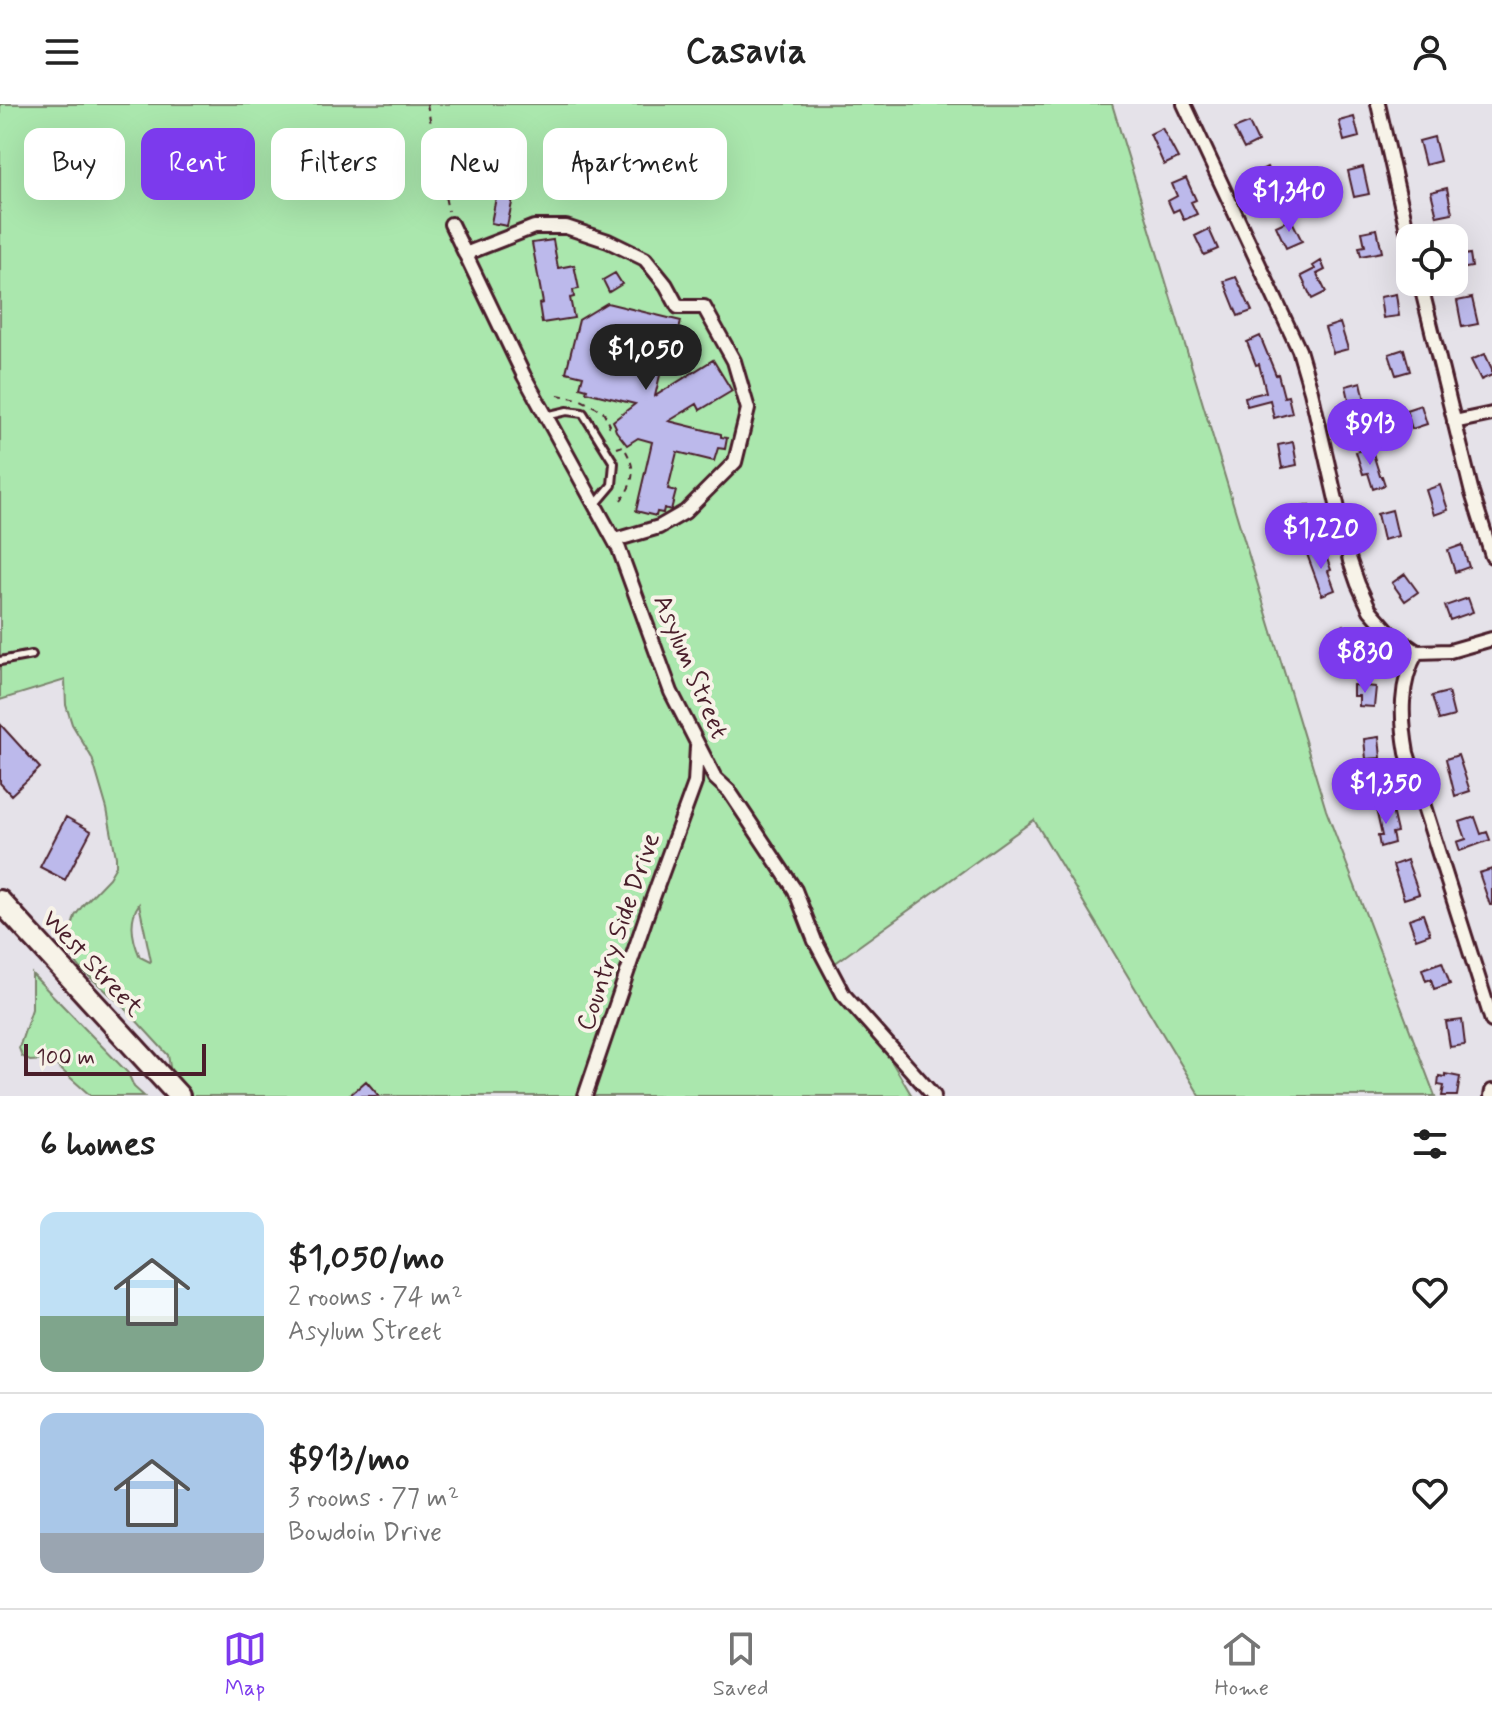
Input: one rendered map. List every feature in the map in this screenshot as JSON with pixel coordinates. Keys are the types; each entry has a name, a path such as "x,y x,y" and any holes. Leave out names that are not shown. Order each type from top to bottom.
{"main road":[{"name":"West Street","path":"0,901 179,1096"}],"street":[{"path":"1184,104 1299,350 1317,414 1350,561 1367,606 1392,635 1417,652 1450,651 1492,639"},
{"path":"1378,104 1406,224"},
{"name":"Asylum Street","path":"451,224 524,376 615,540 671,692 715,778 729,791 795,890 815,941 843,994 934,1096"},
{"path":"465,254 534,227 566,227 608,241 645,259 666,285 678,307 704,307 734,361 748,409 735,462 685,512 659,527 615,540"},
{"path":"1423,296 1472,493 1492,556"},
{"path":"1454,422 1492,414"},
{"path":"1417,652 1407,673 1402,703 1407,753 1492,1021"},
{"name":"Country Side Drive","path":"585,1096 695,783 697,743"},
{"path":"695,783 701,778 715,778"}],"lane":[{"path":"546,416 567,411 583,413 614,463 612,485 595,505"},
{"path":"0,661 32,655"}],"path":[{"path":"427,104 451,224"}],"green space":[{"path":"0,104 1112,104 1326,810 1435,1096 1200,1096 1034,820 834,964 912,1096 175,1096 168,1055 122,1005 82,970 71,951 70,934 75,916 109,878 116,866 116,857 107,809 92,758 72,724 66,705 65,680 0,700","holes":["139,904 150,962 140,957 134,937 134,917"]},
{"path":"32,974 128,1073 134,1087 144,1096 91,1096 55,1064 47,1060 30,1061 22,1056 19,1048 32,1009"}],"building":[{"path":"1354,117 1359,137 1344,141 1339,121"},
{"path":"1249,123 1258,142 1244,149 1234,129"},
{"path":"1162,128 1178,158 1164,165 1150,134"},
{"path":"1434,137 1440,161 1425,165 1419,141"},
{"path":"1267,167 1274,180 1280,177 1284,188 1264,198 1253,174"},
{"path":"1363,167 1369,194 1354,197 1348,171"},
{"path":"1186,178 1196,200 1191,202 1197,214 1184,220 1179,209 1173,212 1168,201 1177,196 1172,184"},
{"path":"1447,188 1452,213 1437,216 1431,192"},
{"path":"496,200 513,200 507,226 491,223"},
{"path":"1291,219 1302,241 1286,248 1276,226"},
{"path":"1209,229 1218,249 1204,255 1195,236"},
{"path":"1377,229 1382,252 1361,256 1359,247 1365,246 1362,232"},
{"path":"553,240 558,268 574,265 579,289 573,290 574,297 570,298 574,318 542,323 539,304 543,303 532,243"},
{"path":"1321,261 1325,270 1317,274 1326,292 1312,299 1301,276 1315,269 1313,266"},
{"path":"615,273 622,284 609,292 603,280"},
{"path":"1236,277 1252,311 1238,316 1224,281"},
{"path":"1396,294 1399,316 1383,318 1380,297"},
{"path":"1472,298 1478,324 1462,327 1457,301"},
{"path":"607,303 681,321 678,335 670,333 655,396 713,360 732,391 700,410 697,404 669,421 727,438 725,449 718,448 714,461 677,452 668,489 676,491 671,510 664,508 663,513 657,512 656,516 636,511 652,442 638,438 627,445 616,431 613,421 635,404 586,392 587,389 580,387 583,376 566,372 579,320","holes":["614,333 640,340 631,373 597,365 603,342"]},
{"path":"1340,323 1348,349 1333,353 1325,328"},
{"path":"1260,336 1278,374 1284,397 1288,396 1292,413 1274,418 1270,400 1247,406 1245,397 1266,392 1259,364 1256,365 1247,342"},
{"path":"1404,349 1410,371 1396,375 1389,354"},
{"path":"1485,354 1492,375 1481,380 1471,360"},
{"path":"1361,382 1367,409 1352,413 1346,386"},
{"path":"1421,405 1427,424 1412,429 1406,410"},
{"path":"1293,442 1297,465 1282,468 1278,445"},
{"path":"1371,447 1385,485 1373,489 1368,473 1363,474 1356,452"},
{"path":"1440,485 1448,510 1434,515 1426,490"},
{"path":"1310,505 1315,525 1300,528 1295,508"},
{"path":"1392,510 1398,536 1383,540 1377,514"},
{"path":"1462,545 1469,567 1455,572 1448,550"},
{"path":"1323,548 1335,590 1322,595 1307,554"},
{"path":"1405,574 1418,592 1405,601 1392,583"},
{"path":"1468,598 1473,612 1450,620 1445,606"},
{"path":"1344,625 1356,642 1344,650 1338,642 1332,646 1326,637"},
{"path":"1353,685 1376,687 1374,707 1359,706 1359,696 1353,696"},
{"path":"1448,692 1454,716 1439,720 1432,696"},
{"path":"0,724 40,768 11,795 0,783"},
{"path":"1379,737 1381,758 1366,759 1364,739"},
{"path":"1458,755 1470,791 1455,796 1446,759"},
{"path":"1391,806 1397,832 1392,833 1394,843 1380,847 1378,836 1382,836 1376,809"},
{"path":"66,817 91,831 65,880 40,867"},
{"path":"1475,817 1481,834 1487,832 1490,840 1460,851 1457,842 1466,839 1460,822"},
{"path":"1407,860 1419,894 1404,899 1393,865"},
{"path":"1492,869 1492,905 1490,905 1479,873"},
{"path":"1423,914 1430,934 1416,939 1409,919"},
{"path":"1442,962 1450,984 1434,989 1431,979 1426,981 1422,969"},
{"path":"1462,1020 1465,1045 1450,1047 1446,1022"},
{"path":"1445,1074 1460,1077 1457,1096 1442,1096 1444,1086 1438,1085 1439,1076 1445,1077"},
{"path":"366,1081 379,1096 349,1096"}]}
